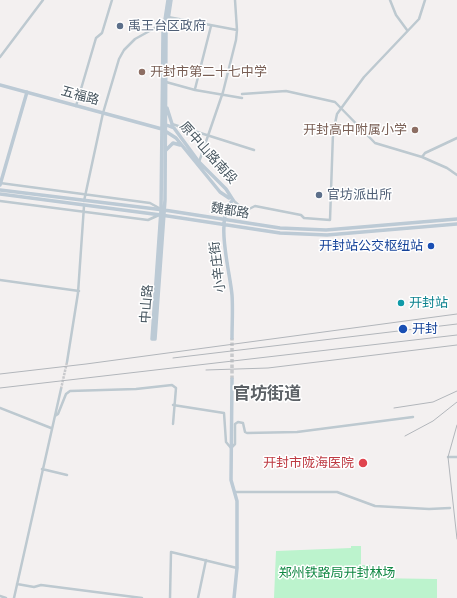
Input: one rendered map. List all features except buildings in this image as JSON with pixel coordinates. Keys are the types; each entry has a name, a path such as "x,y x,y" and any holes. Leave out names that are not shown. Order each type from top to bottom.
{"main road":[{"name":"中山路","path":"163,210 164,23 168,0"},
{"name":"中山路","path":"164,124 168,17 171,0"},
{"name":"五福路","path":"0,85 154,126"},
{"path":"0,184 27,92"},
{"path":"166,99 173,126"},
{"name":"原中山路南段","path":"154,126 164,124 173,126 199,162 226,189 232,198"},
{"name":"原中山路南段","path":"154,126 172,134 180,146 220,192 226,197 232,198"},
{"name":"中山路","path":"162,215 155,339 152,339 162,215 163,210 165,152 164,130"},
{"path":"165,152 170,144 175,143 180,146"},
{"name":"魏都路","path":"0,190 162,215 280,228 326,230 457,219"},
{"name":"魏都路","path":"0,194 163,210 280,233 327,235 457,224"},
{"name":"小辛庄街","path":"232,198 228,205 224,222 227,268 232,293 232,338"},
{"path":"232,379 231,480 237,501 237,568 234,598"}],"street":[{"path":"0,57 43,0"},
{"path":"76,106 96,38 102,33 112,0"},
{"path":"197,166 209,136 222,94 237,31 234,0"},
{"path":"390,0 396,15 407,30"},
{"path":"232,198 245,211 255,206 301,215 304,218 330,220 334,129 337,114 364,77 420,17 425,0"},
{"path":"168,17 237,31"},
{"path":"68,362 79,291 84,203 103,113 115,69 124,50 135,39 164,23"},
{"path":"195,90 211,26"},
{"path":"166,82 195,90 222,94 242,96 286,91 329,100 339,104 341,108 375,143 422,157 447,168 457,175"},
{"path":"173,126 254,150"},
{"path":"422,157 425,153 457,138"},
{"path":"0,184 150,203 163,210"},
{"path":"0,200 148,220 162,215"},
{"path":"0,280 79,291"},
{"path":"55,416 58,414 66,394 70,391 136,389 172,385 176,388 173,424"},
{"path":"14,598 61,390"},
{"path":"174,405 224,413 226,442 231,448 235,444 235,424 238,422 243,423 244,432 247,433 297,432 412,417"},
{"path":"0,408 52,428"},
{"path":"448,457 457,457"},
{"path":"42,469 67,475"},
{"path":"235,492 337,492 375,506 429,509 450,508"},
{"path":"170,598 171,552 237,568"},
{"path":"198,598 206,560"},
{"path":"17,584 34,587 41,585 142,598"},
{"path":"0,596 6,598"}],"green space":[{"name":"郑州铁路局开封林场","path":"351,546 361,546 361,565 370,565 371,578 437,579 437,598 274,598 276,551 351,548"}],"tunnel":[{"path":"232,338 232,379"},
{"path":"61,389 67,362"}],"railway":[{"path":"0,374 86,364 457,314"},
{"path":"173,358 457,324"},
{"path":"0,388 457,335"},
{"path":"206,370 268,368 457,345"},
{"path":"394,408 433,402 457,391"},
{"path":"405,436 433,421 457,402"},
{"path":"457,425 448,457 457,539"}],"place":[{"name":"禹王台区政府","path":"120,26"},
{"name":"开封市第二十七中学","path":"142,72"},
{"name":"开封高中附属小学","path":"415,130"},
{"name":"官坊派出所","path":"319,195"},
{"name":"开封站公交枢纽站","path":"431,246"},
{"name":"开封站","path":"401,303"},
{"name":"开封","path":"403,329"},
{"name":"开封市陇海医院","path":"363,463"}],"district":[{"name":"官坊街道","path":"267,394"}]}
